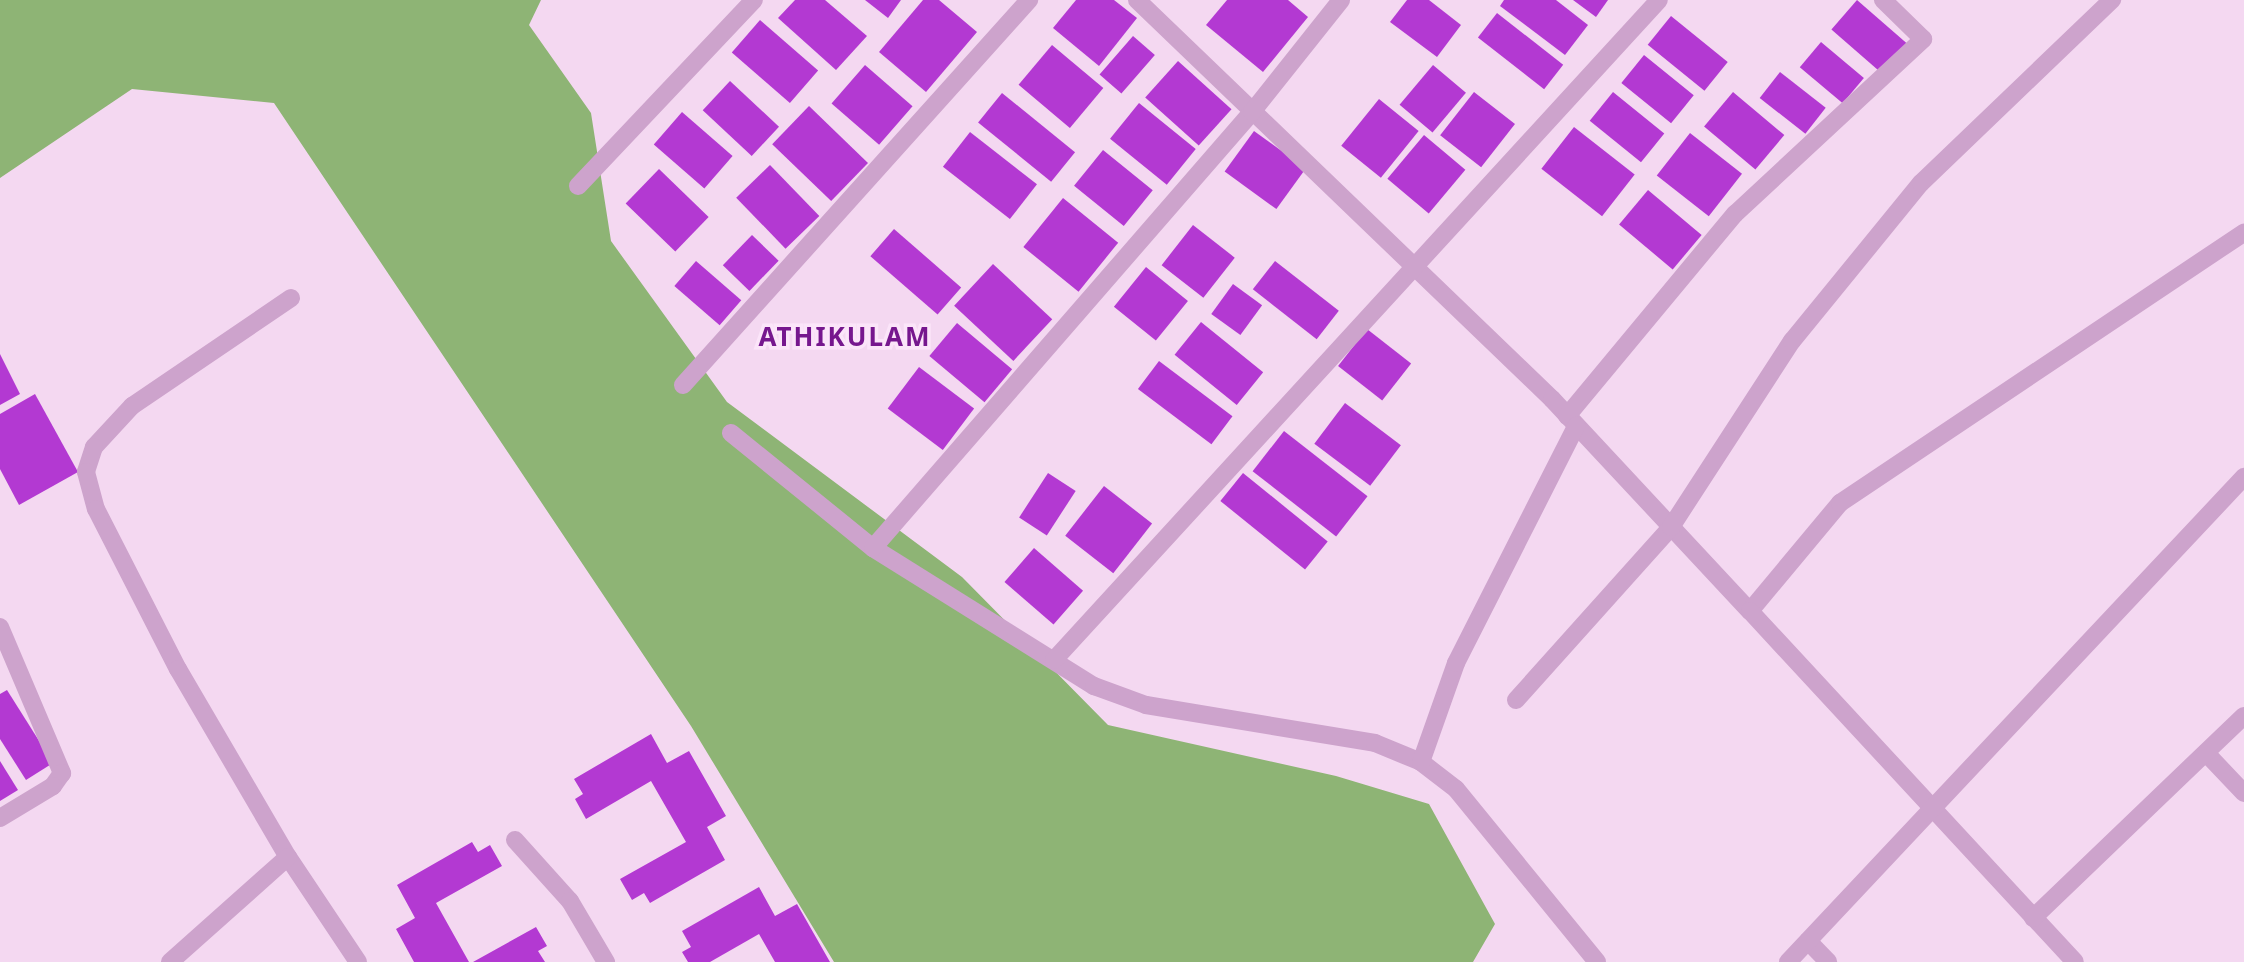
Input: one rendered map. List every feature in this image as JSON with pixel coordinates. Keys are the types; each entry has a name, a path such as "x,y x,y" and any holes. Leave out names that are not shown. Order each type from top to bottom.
{"street":[{"path":"578,186 754,0"},
{"path":"683,385 1029,0"},
{"path":"1137,0 1572,421 2075,962"},
{"path":"873,548 1252,112 1341,0"},
{"path":"1054,660 1659,0"},
{"path":"1421,762 1456,663 1572,421 1735,214 1923,39 1883,0"},
{"path":"1516,700 1671,527 1792,341 1922,183 2110,0"},
{"path":"1750,611 1840,503 2244,233"},
{"path":"291,298 132,406 94,447 86,472 96,509 177,668 288,857 358,962"},
{"path":"732,433 873,548 1094,686 1146,705 1375,743 1421,762 1456,789 1597,962"},
{"path":"1788,962 2244,477"},
{"path":"0,627 62,773 53,786 0,818"},
{"path":"2034,918 2244,716"},
{"path":"2206,753 2244,793"},
{"path":"515,840 570,901 606,962"},
{"path":"170,962 288,857"},
{"path":"1808,941 1828,962"}],"shaded area":[{"path":"0,0 541,0 529,25 591,113 611,241 727,402 962,577 1108,725 1336,776 1429,804 1495,924 1473,962 834,962 691,726 274,103 132,89 0,178"}],"building":[{"path":"795,0 825,0 867,36 836,70 778,18"},
{"path":"865,0 901,0 888,18"},
{"path":"923,0 939,0 977,32 926,92 879,52"},
{"path":"1076,0 1114,0 1137,18 1099,66 1053,28"},
{"path":"1227,0 1288,0 1308,17 1263,72 1206,25"},
{"path":"1407,0 1429,0 1461,25 1437,57 1390,22"},
{"path":"1504,0 1556,0 1588,25 1565,55 1500,6"},
{"path":"1573,0 1608,0 1596,17"},
{"path":"1857,0 1908,44 1882,73 1831,29"},
{"path":"1497,13 1563,65 1544,89 1478,37"},
{"path":"1671,16 1728,62 1704,91 1648,45"},
{"path":"760,20 818,71 790,103 732,52"},
{"path":"1133,36 1155,55 1121,94 1100,74"},
{"path":"1821,42 1864,78 1843,103 1800,67"},
{"path":"1052,45 1103,88 1070,128 1019,85"},
{"path":"1644,55 1694,95 1671,123 1621,83"},
{"path":"1178,61 1232,109 1199,146 1145,97"},
{"path":"865,65 913,106 879,145 832,103"},
{"path":"1433,65 1466,93 1433,132 1400,105"},
{"path":"1780,72 1826,108 1805,134 1760,98"},
{"path":"730,81 779,127 752,156 703,110"},
{"path":"1474,92 1515,124 1481,167 1440,135"},
{"path":"1613,92 1664,134 1641,162 1590,121"},
{"path":"1733,92 1784,135 1755,170 1704,126"},
{"path":"1002,93 1075,152 1051,182 978,123"},
{"path":"1379,99 1419,131 1381,178 1341,146"},
{"path":"1139,103 1196,149 1167,185 1110,139"},
{"path":"809,106 868,163 831,201 772,144"},
{"path":"682,112 733,156 704,188 654,144"},
{"path":"1574,127 1635,174 1602,216 1541,169"},
{"path":"1254,131 1306,169 1276,209 1225,171"},
{"path":"970,132 1037,184 1010,219 943,167"},
{"path":"1690,133 1742,174 1709,216 1657,176"},
{"path":"1424,135 1465,170 1429,213 1387,179"},
{"path":"1103,150 1153,190 1124,226 1074,186"},
{"path":"770,165 819,216 786,249 736,198"},
{"path":"659,169 709,217 675,251 626,204"},
{"path":"1648,190 1702,235 1673,269 1619,224"},
{"path":"1063,198 1118,243 1079,292 1023,247"},
{"path":"1193,225 1235,258 1203,298 1162,265"},
{"path":"894,229 961,287 938,315 870,256"},
{"path":"752,235 779,261 749,291 723,265"},
{"path":"696,261 741,300 720,325 674,286"},
{"path":"1275,261 1339,311 1317,339 1253,289"},
{"path":"993,264 1052,319 1013,361 954,306"},
{"path":"1146,267 1188,301 1156,341 1114,307"},
{"path":"1233,284 1262,305 1240,335 1211,314"},
{"path":"1201,322 1263,372 1237,405 1175,355"},
{"path":"957,323 1012,369 985,402 929,356"},
{"path":"1367,329 1411,363 1382,401 1338,366"},
{"path":"0,354 20,394 0,405"},
{"path":"1159,361 1232,416 1211,444 1138,389"},
{"path":"919,367 974,409 943,450 888,409"},
{"path":"35,394 78,472 19,505 0,469 0,414"},
{"path":"1345,403 1401,445 1370,486 1314,444"},
{"path":"1284,431 1368,496 1336,536 1253,471"},
{"path":"1048,473 1076,491 1047,535 1019,517"},
{"path":"1243,473 1328,542 1305,570 1220,501"},
{"path":"1104,486 1152,524 1113,573 1065,536"},
{"path":"1034,548 1083,591 1054,625 1004,582"},
{"path":"7,690 53,763 26,780 0,739 0,694"},
{"path":"651,734 667,763 689,751 726,816 707,827 725,860 650,903 644,893 632,900 620,879 686,842 651,781 586,819 575,799 583,794 574,779"},
{"path":"0,761 18,790 0,801"},
{"path":"472,842 478,852 490,845 502,866 436,903 469,962 414,962 396,929 415,918 397,885"},
{"path":"759,887 775,916 797,904 830,962 775,962 759,934 710,962 688,962 682,952 691,947 682,931"},
{"path":"536,927 547,946 538,951 545,962 473,962"}],"district":[{"name":"ATHIKULAM","path":"845,337"}]}
